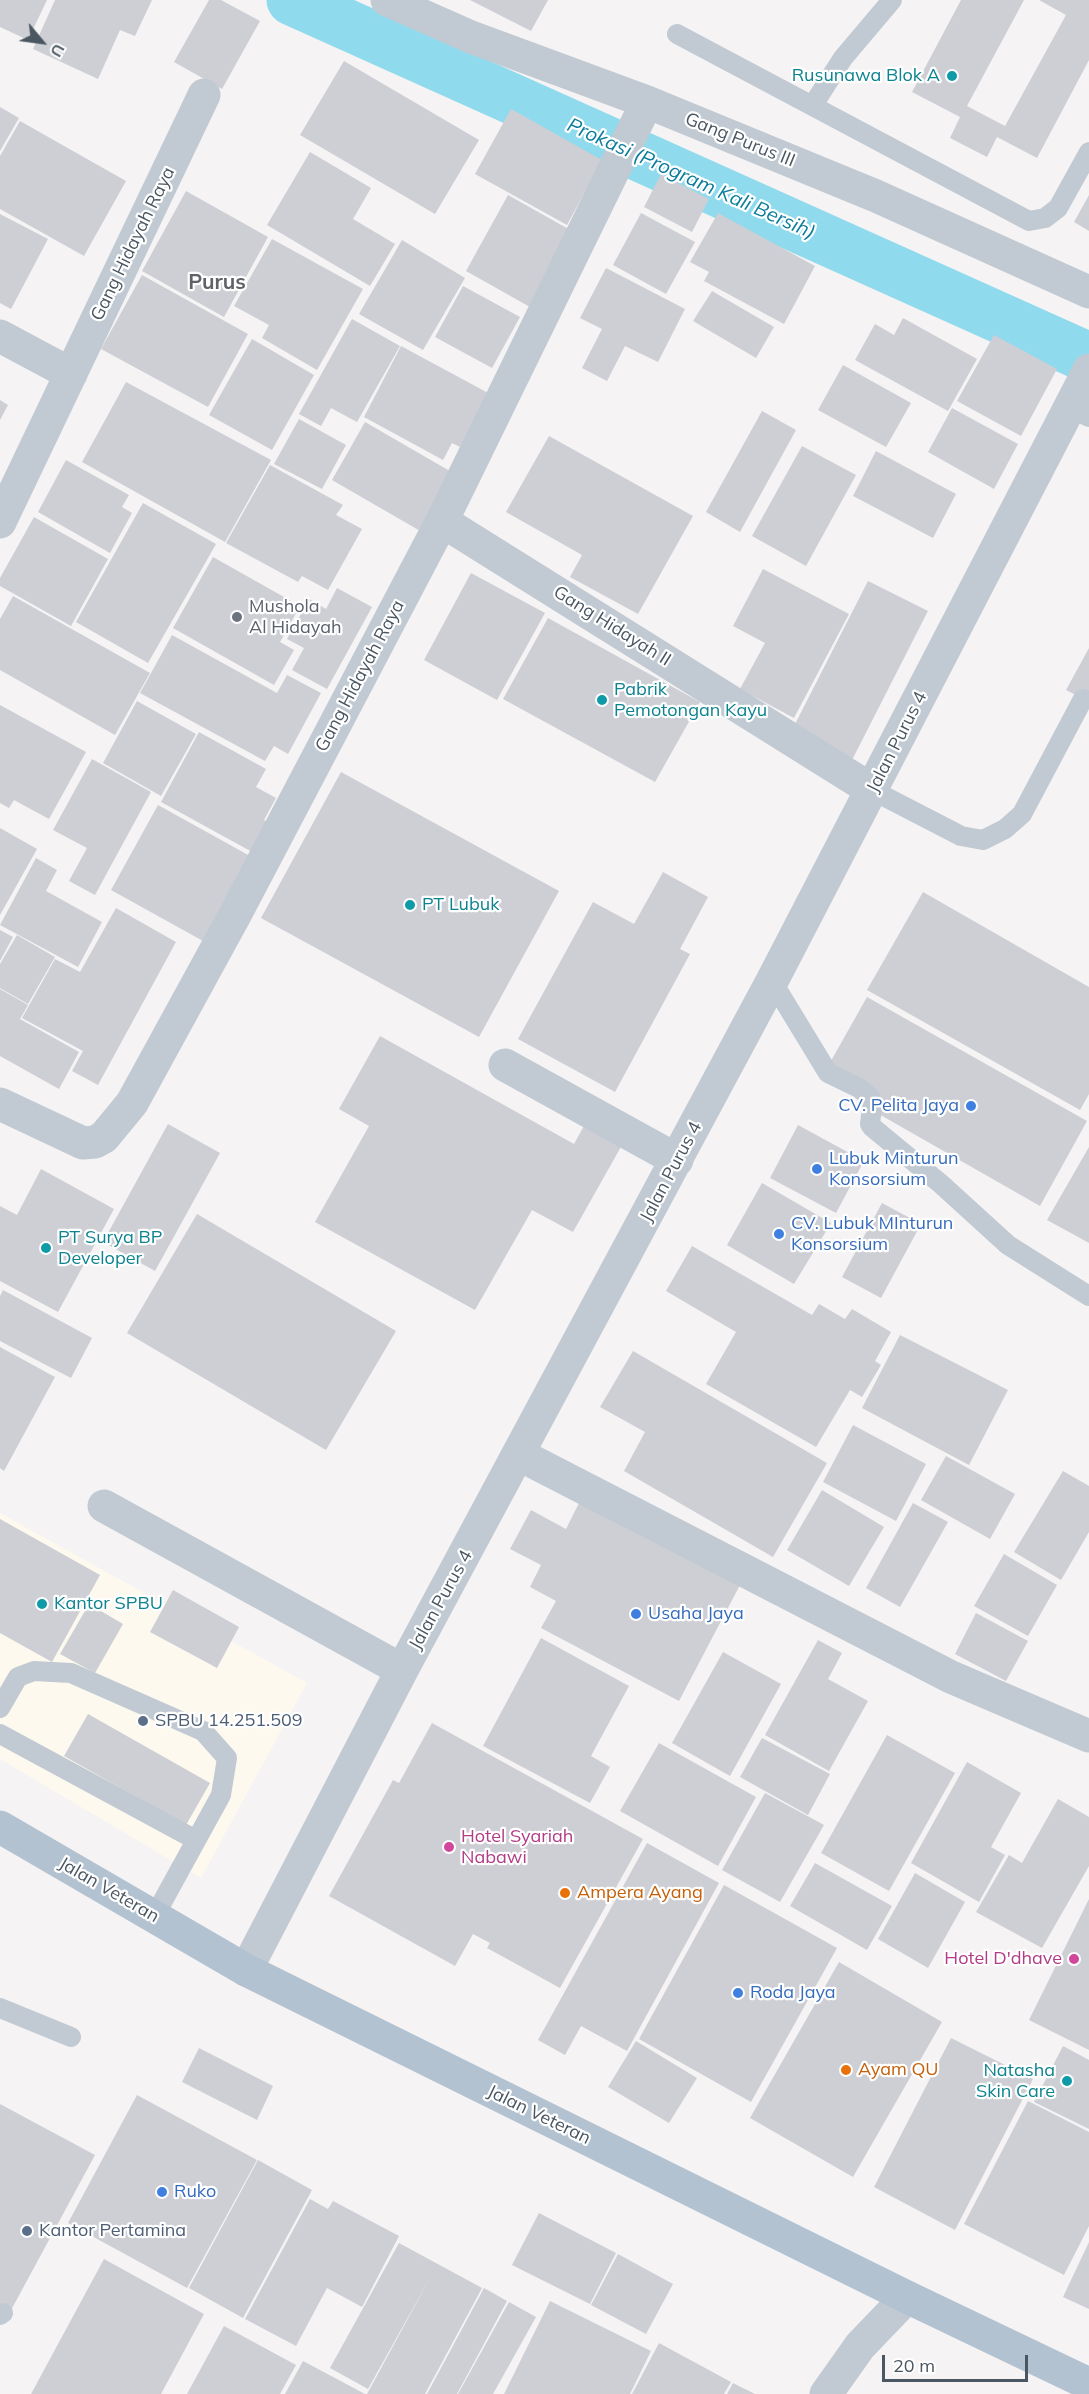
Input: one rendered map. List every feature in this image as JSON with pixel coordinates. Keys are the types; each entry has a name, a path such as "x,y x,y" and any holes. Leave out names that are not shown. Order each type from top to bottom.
{"main road":[{"name":"Jalan Veteran","path":"0,1827 246,1971 907,2297 1089,2384"}],"street":[{"name":"Gang Purus III","path":"387,0 643,112 876,196 1089,292"},
{"name":"Gang Hidayah Raya","path":"0,522 204,95"},
{"name":"Gang Hidayah Raya","path":"0,1104 83,1143 95,1142 104,1137 132,1103 236,913 442,521 643,112"},
{"path":"0,336 71,374"},
{"name":"Jalan Purus 4","path":"246,1971 402,1670 520,1455 1080,398"},
{"name":"Gang Hidayah II","path":"442,521 872,790"},
{"path":"505,1065 677,1160"},
{"path":"520,1455 951,1677 1089,1736"},
{"path":"104,1506 402,1670"},
{"path":"826,2394 860,2346 907,2297"}],"lane":[{"path":"813,105 843,58 892,0"},
{"path":"677,34 1029,222 1044,218 1058,208 1089,152"},
{"path":"872,790 961,836 983,840 1005,829 1022,814 1083,699"},
{"path":"772,981 828,1073 863,1090 870,1096 872,1107 870,1124 872,1127 1008,1245 1089,1296"},
{"path":"0,1708 18,1677 34,1671 71,1673 203,1731 227,1758 221,1795 154,1917"},
{"path":"0,1734 196,1840"},
{"path":"0,2008 70,2037"}],"shaded area":[{"name":"SPBU 14.251.509","path":"0,1513 307,1683 201,1878 0,1759"}],"building":[{"path":"0,0 47,0 28,40 0,27"},
{"path":"55,0 152,0 135,36 120,30 98,79 33,49"},
{"path":"209,0 221,0 260,21 222,89 174,62"},
{"path":"470,0 548,0 531,31"},
{"name":"Rusunawa Blok A","path":"961,0 1024,0 967,106 1005,126 1066,15 1039,0 1089,0 1089,60 1037,158 997,137 987,157 950,138 960,117 912,92"},
{"path":"344,61 479,140 435,214 300,135"},
{"path":"0,107 19,118 0,151"},
{"path":"511,109 602,160 567,225 475,174"},
{"path":"20,121 126,181 84,256 0,209 0,156"},
{"path":"310,152 371,188 353,219 395,244 370,286 267,225"},
{"path":"661,174 709,199 692,232 644,207"},
{"path":"186,191 268,237 224,317 142,271"},
{"path":"508,195 572,231 530,307 466,271"},
{"path":"1089,195 1089,231 1074,222"},
{"path":"641,213 695,242 666,294 613,265"},
{"path":"718,213 815,266 784,324 704,281 709,272 690,262"},
{"path":"0,214 48,239 11,309 0,303"},
{"path":"272,239 363,289 317,370 262,338 269,325 234,306"},
{"path":"402,240 465,278 423,350 359,314"},
{"path":"606,268 685,309 658,362 625,346 607,381 582,368 602,329 580,318"},
{"path":"142,275 248,334 208,407 101,349"},
{"path":"463,286 520,317 492,368 435,337"},
{"path":"712,291 774,327 756,358 693,321"},
{"path":"903,318 977,359 948,411 855,360 875,324 894,335"},
{"path":"352,319 400,346 357,422 331,408 321,426 299,414"},
{"path":"994,335 1057,369 1021,436 957,401"},
{"path":"252,339 314,375 272,450 209,415"},
{"path":"401,346 490,394 462,448 452,443 443,460 364,417"},
{"path":"843,365 911,403 886,447 818,410"},
{"path":"126,382 271,460 225,542 82,462"},
{"path":"0,400 8,405 0,420"},
{"path":"952,408 1018,444 994,489 928,452"},
{"path":"762,411 796,430 740,532 706,512"},
{"path":"299,419 346,445 322,489 274,464"},
{"path":"365,422 455,474 422,532 332,480"},
{"path":"549,436 693,516 638,614 570,577 582,555 506,512"},
{"path":"802,446 856,475 806,566 752,536"},
{"path":"876,451 956,494 933,538 853,496"},
{"path":"66,460 129,495 122,507 132,513 110,553 38,512"},
{"path":"270,465 343,505 336,515 362,529 328,590 302,576 298,582 226,543"},
{"path":"143,503 216,544 148,663 76,622"},
{"path":"34,517 108,559 71,626 0,586 0,578"},
{"name":"Mushola Al Hidayah","path":"213,557 300,606 280,642 294,650 274,685 173,628"},
{"path":"763,569 849,614 794,718 740,689 765,643 733,626"},
{"path":"471,573 545,613 497,700 424,660"},
{"path":"868,581 928,611 851,762 791,732"},
{"path":"337,588 372,607 327,689 292,670 304,648 287,639 309,599 326,609"},
{"path":"13,596 150,673 115,735 0,670 0,619"},
{"name":"Pabrik Pemotongan Kayu","path":"548,618 700,702 655,782 503,699"},
{"path":"172,635 277,693 287,675 321,693 288,754 274,746 265,761 140,693"},
{"path":"1089,648 1089,702 1066,690"},
{"path":"137,701 196,734 161,796 103,763"},
{"path":"0,705 86,752 49,819 14,800 9,808 0,803"},
{"path":"199,732 266,769 256,787 276,798 264,820 270,823 254,853 161,802"},
{"path":"92,759 151,792 95,895 69,881 87,848 53,830"},
{"name":"PT Lubuk","path":"341,772 559,891 479,1037 261,918"},
{"path":"158,805 250,856 203,941 111,890"},
{"path":"0,828 37,849 0,915"},
{"path":"36,858 57,870 46,891 102,922 78,967 0,925"},
{"path":"663,872 708,897 680,949 690,954 615,1092 518,1039 593,902 634,924"},
{"path":"923,892 1089,987 1089,1094 1080,1110 867,990"},
{"path":"116,908 176,942 98,1085 72,1071 83,1051 22,1018 55,959 80,972"},
{"path":"0,930 13,937 0,961"},
{"path":"17,935 55,957 28,1004 0,988 0,964"},
{"path":"0,989 28,1005 20,1019 79,1052 59,1089 0,1056"},
{"name":"CV. Pelita Jaya","path":"867,997 1087,1121 1040,1206 877,1113 884,1100 827,1068"},
{"path":"380,1036 574,1144 585,1124 622,1145 573,1232 532,1210 475,1310 315,1222 369,1126 339,1109"},
{"path":"168,1124 220,1153 155,1271 103,1242"},
{"name":"Lubuk Minturun Konsorsium","path":"798,1125 864,1161 836,1213 770,1178"},
{"path":"1089,1147 1089,1243 1047,1220"},
{"name":"PT Surya BP Developer","path":"41,1169 114,1209 58,1312 0,1281 0,1206 17,1215"},
{"name":"CV. Lubuk MInturun Konsorsium","path":"762,1183 831,1223 794,1284 727,1245"},
{"name":"CV. Lubuk MInturun Konsorsium","path":"882,1203 921,1224 881,1298 842,1277"},
{"path":"197,1214 396,1331 326,1450 127,1333"},
{"path":"692,1246 812,1315 819,1304 845,1319 852,1309 891,1332 875,1361 881,1365 862,1397 850,1390 816,1447 706,1384 736,1332 666,1291"},
{"path":"3,1290 92,1338 71,1378 0,1341 0,1296"},
{"path":"900,1335 1008,1390 969,1465 862,1408"},
{"path":"0,1347 55,1377 4,1471 0,1468"},
{"path":"633,1351 827,1463 773,1557 624,1471 645,1432 600,1407"},
{"path":"853,1425 926,1464 896,1521 823,1482"},
{"path":"946,1456 1015,1494 990,1539 921,1500"},
{"path":"1063,1471 1089,1486 1089,1532 1061,1580 1014,1552"},
{"path":"822,1490 884,1527 849,1586 787,1550"},
{"name":"Usaha Jaya","path":"580,1501 740,1585 679,1701 541,1628 556,1601 530,1587 541,1565 510,1549 531,1510 566,1529"},
{"path":"913,1503 948,1522 900,1607 866,1588"},
{"name":"Kantor SPBU","path":"0,1519 100,1575 52,1662 0,1633"},
{"path":"1004,1554 1057,1585 1028,1636 974,1606"},
{"path":"173,1590 239,1627 217,1668 150,1632"},
{"path":"89,1604 123,1624 95,1673 60,1654"},
{"path":"976,1613 1028,1641 1006,1681 955,1654"},
{"path":"541,1638 629,1686 591,1756 610,1767 590,1803 483,1746"},
{"path":"818,1640 842,1653 828,1679 868,1701 829,1771 765,1735"},
{"path":"723,1652 781,1684 730,1776 672,1743"},
{"path":"88,1714 210,1783 186,1825 64,1756"},
{"name":"Hotel Syariah Nabawi","path":"432,1723 643,1839 560,1988 487,1948 490,1943 473,1934 455,1966 329,1896 393,1780 399,1783"},
{"path":"887,1735 955,1773 889,1891 821,1853"},
{"path":"762,1738 830,1774 808,1815 740,1777"},
{"path":"659,1743 756,1797 718,1866 620,1811"},
{"path":"967,1762 1021,1793 991,1847 1005,1855 979,1902 911,1863"},
{"path":"765,1793 824,1825 780,1902 722,1870"},
{"path":"1058,1799 1089,1817 1089,1866 1042,1948 976,1912 1009,1855 1022,1863"},
{"path":"647,1843 719,1883 627,2051 581,2026 565,2055 538,2040"},
{"path":"815,1863 892,1906 867,1950 790,1906"},
{"path":"915,1873 965,1902 928,1968 878,1939"},
{"name":"Roda Jaya","path":"724,1885 837,1948 751,2102 639,2039"},
{"name":"Hotel D'dhave","path":"1089,1899 1089,2050 1029,2020"},
{"name":"Ayam QU","path":"839,1962 942,2022 853,2177 750,2118"},
{"path":"951,2038 1033,2079 955,2230 874,2187"},
{"path":"636,2041 697,2078 669,2123 608,2087"},
{"name":"Natasha Skin Care","path":"1063,2046 1089,2060 1089,2129 1034,2102"},
{"path":"199,2048 273,2086 257,2120 182,2082"},
{"name":"Ruko","path":"137,2095 257,2160 187,2288 68,2223"},
{"path":"1028,2101 1089,2132 1089,2226 1064,2275 964,2224"},
{"name":"Kantor Pertamina","path":"0,2104 95,2155 10,2312 0,2307"},
{"name":"Ruko","path":"258,2160 312,2190 243,2318 189,2288"},
{"path":"310,2199 328,2209 333,2201 399,2236 362,2307 327,2288 296,2346 245,2319"},
{"path":"539,2213 616,2253 590,2304 512,2265"},
{"path":"1089,2242 1089,2309 1063,2297"},
{"path":"399,2243 482,2288 425,2394 367,2394 431,2276 368,2389 330,2368"},
{"path":"618,2254 673,2284 646,2334 591,2305"},
{"path":"104,2259 204,2314 161,2394 31,2394"},
{"path":"484,2288 507,2301 457,2394 427,2394"},
{"path":"550,2301 651,2351 630,2394 504,2394"},
{"path":"509,2302 536,2317 493,2394 458,2394"},
{"path":"224,2326 296,2365 280,2394 187,2394"},
{"path":"659,2343 731,2382 724,2394 632,2394"},
{"path":"303,2361 365,2394 285,2394"},
{"path":"733,2383 755,2394 727,2394"}],"waterway":[{"name":"Prokasi (Program Kali Bersih)","path":"292,0 1089,358"}],"place":[{"name":"Rusunawa Blok A","path":"952,76"},
{"name":"Mushola Al Hidayah","path":"237,617"},
{"name":"Pabrik Pemotongan Kayu","path":"602,700"},
{"name":"PT Lubuk","path":"410,905"},
{"name":"CV. Pelita Jaya","path":"971,1106"},
{"name":"Lubuk Minturun Konsorsium","path":"817,1169"},
{"name":"CV. Lubuk MInturun Konsorsium","path":"779,1234"},
{"name":"PT Surya BP Developer","path":"46,1248"},
{"name":"Kantor SPBU","path":"42,1604"},
{"name":"Usaha Jaya","path":"636,1614"},
{"name":"SPBU 14.251.509","path":"143,1721"},
{"name":"Hotel Syariah Nabawi","path":"449,1847"},
{"name":"Ampera Ayang","path":"565,1893"},
{"name":"Hotel D'dhave","path":"1074,1959"},
{"name":"Roda Jaya","path":"738,1993"},
{"name":"Ayam QU","path":"846,2070"},
{"name":"Natasha Skin Care","path":"1067,2081"},
{"name":"Ruko","path":"162,2192"},
{"name":"Kantor Pertamina","path":"27,2231"}],"district":[{"name":"Purus","path":"217,283"}]}
